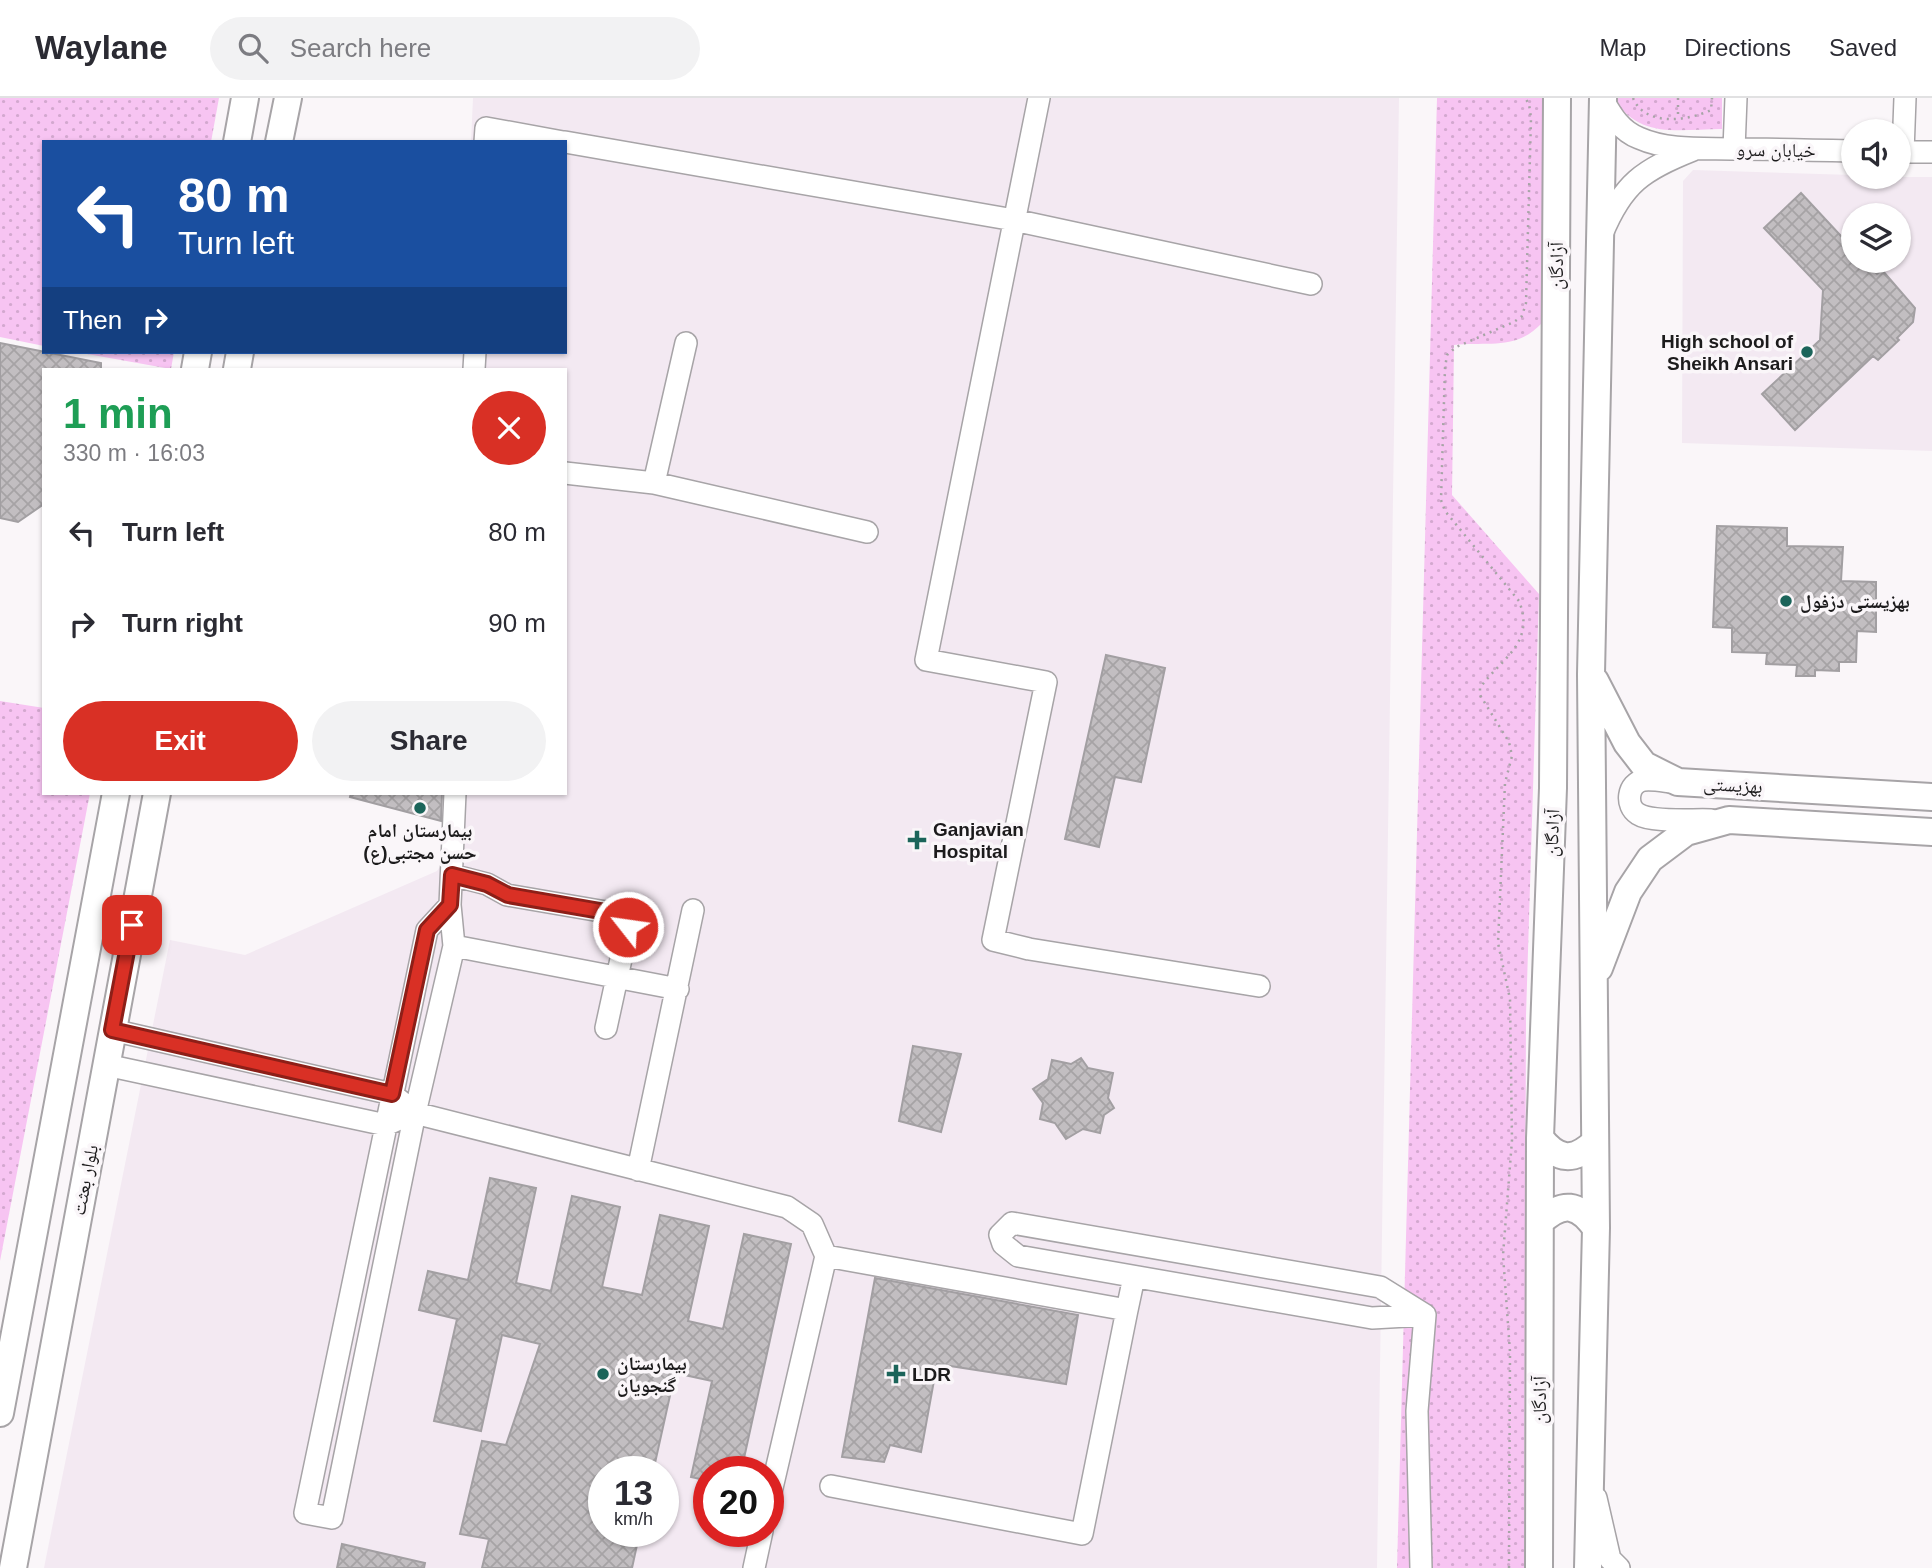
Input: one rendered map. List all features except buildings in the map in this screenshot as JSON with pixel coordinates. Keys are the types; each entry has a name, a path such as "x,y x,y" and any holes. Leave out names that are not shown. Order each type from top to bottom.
{"main road":[{"path":"237,140 245,98"},
{"path":"279,140 288,98"},
{"name":"آزادگان","path":"1539,1568 1540,1138 1553,788 1557,98"},
{"name":"آزادگان","path":"1588,1568 1596,1228 1591,674 1603,99"},
{"name":"بهزیستی","path":"1591,674 1635,754 1644,765 1678,782 1928,791"},
{"path":"0,1413 116,795"},
{"name":"بلوار بعثت","path":"13,1568 157,795"},
{"path":"1594,982 1628,892 1650,859 1686,832 1729,820 1932,832"},
{"path":"1540,1138 1550,1151 1566,1157 1583,1153 1595,1142"},
{"path":"1540,1222 1553,1210 1570,1207 1586,1214 1596,1228"}],"street":[{"path":"1039,98 926,660 1046,681 993,940 1029,949 1259,986"},
{"path":"1734,149 1736,98"},
{"path":"1903,119 1905,98"},
{"name":"خیابان سرو","path":"1603,99 1614,119 1638,138 1659,144 1698,148 1841,151"},
{"path":"485,140 486,128 553,140"},
{"path":"567,143 1014,220 1311,284"},
{"name":"خیابان سرو","path":"1602,236 1621,197 1638,177 1659,164 1698,148"},
{"path":"1911,152 1932,152"},
{"path":"654,483 686,343"},
{"path":"567,473 654,483 867,532"},
{"path":"1678,782 1642,780 1632,787 1629,803 1636,813 1646,817 1729,820"},
{"path":"450,905 427,930 305,1513 332,1518 415,1113 454,946 450,905 455,795"},
{"path":"452,875 487,884 508,895 612,913 625,919 628,927 606,1028"},
{"path":"638,1170 694,910"},
{"path":"454,946 678,989"},
{"path":"112,1030 392,1094 415,1113 787,1207 812,1224 826,1256 779,1456"},
{"path":"106,1065 386,1125 415,1113"},
{"path":"1012,1223 1380,1287 1425,1315 1372,1318 1018,1256 1003,1244 1000,1235 1012,1223"},
{"path":"826,1256 1127,1310"},
{"path":"831,1486 1082,1534 1134,1277"},
{"path":"1421,1568 1417,1411 1425,1315"},
{"path":"1590,1476 1610,1559 1619,1568"},
{"path":"754,1568 759,1547"}],"path":[{"path":"1509,1568 1510,1352 1503,1255 1512,1140 1510,999 1498,943 1505,783 1512,756 1509,742 1479,695 1483,683 1511,656 1523,631 1524,613 1519,601 1445,511 1441,500 1447,355 1457,346 1514,322 1522,316 1526,303 1531,118 1529,104 1525,98"},
{"path":"1633,98 1637,107 1645,114 1660,118 1694,118 1711,110 1712,98"},
{"path":"1678,98 1678,118"}],"shaded area":[{"path":"0,98 219,98 211,140 42,140 42,346 0,337"},
{"name":"Ganjavian Hospital","path":"473,98 1399,98 1377,1568 44,1568 170,940 245,955 437,871 446,858 448,795 567,795 567,368 463,368 464,354 567,354 567,140 471,140"},
{"path":"1437,98 1544,98 1542,323 1522,338 1511,341 1454,345 1452,495 1539,594 1526,1016 1524,1568 1397,1568"},
{"path":"1614,98 1722,98 1722,129 1676,130 1648,126 1635,121"},
{"name":"High school of Sheikh Ansari","path":"1693,170 1841,175 1841,189 1911,189 1911,177 1932,177 1932,451 1682,443 1683,181"},
{"path":"87,354 174,354 171,368"},
{"path":"0,701 42,708 42,795 90,795 0,1261"}],"place":[{"name":"High school of Sheikh Ansari","path":"1807,352"},
{"name":"بهزیستی دزفول","path":"1786,601"},
{"name":"بیمارستان امام حسن مجتبی(ع)","path":"420,808"},
{"name":"Ganjavian Hospital","path":"917,840"},
{"name":"بیمارستان گنجویان","path":"603,1374"},
{"name":"LDR","path":"896,1374"}],"route":[{"path":"132,925 112,1030 392,1094 427,930 450,905 452,875 487,884 508,895 612,913 625,919 628,927"}]}
